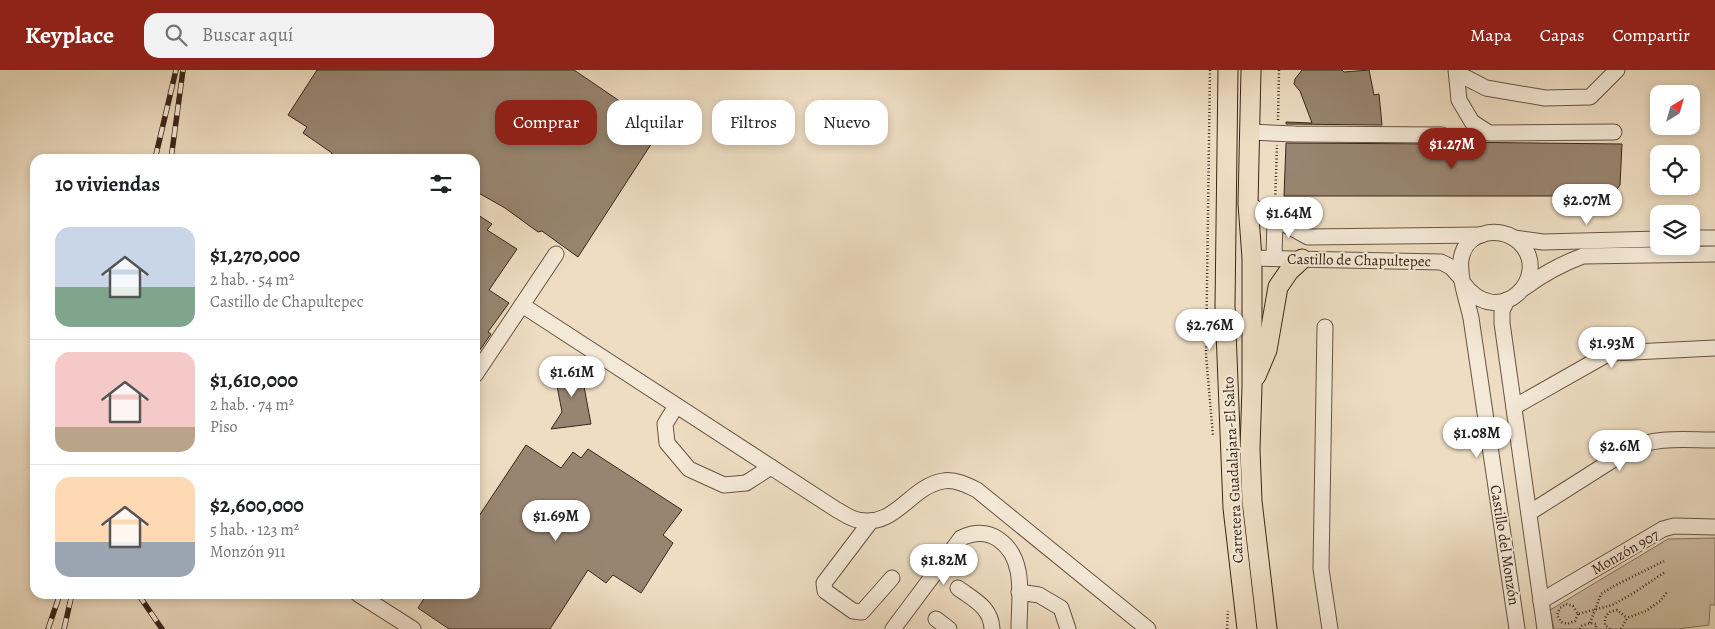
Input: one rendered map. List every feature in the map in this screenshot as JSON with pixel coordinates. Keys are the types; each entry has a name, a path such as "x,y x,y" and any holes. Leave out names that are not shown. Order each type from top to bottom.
{"main road":[{"name":"Carretera Guadalajara-El Salto","path":"1228,70 1225,306 1233,508 1244,625"},
{"name":"Carretera Guadalajara-El Salto","path":"1251,70 1248,204 1252,258 1250,449 1252,501 1267,629"},
{"path":"1252,387 1267,350 1278,287 1289,271 1302,259"}],"street":[{"path":"1456,72 1486,88 1544,98 1590,97 1617,70"},
{"path":"1456,72 1459,100 1472,122 1489,133 1614,132"},
{"path":"1250,132 1442,135"},
{"name":"Castillo de Chapultepec","path":"1248,204 1308,237 1481,235"},
{"path":"1274,219 1274,258"},
{"path":"1523,289 1530,267 1528,256 1514,238 1504,233 1492,232 1472,240 1464,249 1460,260 1462,280 1470,293 1480,300 1492,303 1514,297 1542,275 1566,262 1583,256 1715,254"},
{"path":"1514,238 1543,242 1650,239"},
{"path":"1700,238 1715,238"},
{"path":"480,368 556,254"},
{"name":"Castillo de Chapultepec","path":"1252,258 1441,262 1451,267 1462,280"},
{"name":"Castillo del Monzón","path":"1462,280 1471,318 1517,629"},
{"name":"Castillo del Monzón","path":"1507,300 1502,311 1502,323 1545,629"},
{"path":"522,305 836,510 857,520 877,521 892,515 908,500 926,488 944,481 959,482 977,490 1148,629"},
{"path":"1325,327 1321,569 1330,629"},
{"path":"1514,407 1604,356 1613,353 1715,348"},
{"path":"676,406 666,424 666,443 689,469 724,485 746,483 771,467"},
{"path":"1529,513 1630,449 1643,443 1657,440 1715,440"},
{"path":"871,521 824,583 825,591 853,611 862,612 892,578"},
{"name":"Monzón 907","path":"1541,601 1664,529 1674,526 1715,527"},
{"path":"893,629 961,538 971,534 983,533 993,536 1007,546 1016,561 1019,573 1019,629"},
{"path":"958,588 985,609 991,620 992,629"},
{"path":"1019,592 1040,595 1061,608 1068,629"},
{"path":"366,599 413,629"},
{"path":"936,620 949,629"}],"path":[{"path":"1590,623 1601,594 1664,561"},
{"path":"1578,614 1594,611 1619,602 1665,572"},
{"path":"1621,629 1627,618 1646,611 1660,601 1668,591"},
{"path":"1566,604 1574,606 1578,614 1575,621 1567,624 1561,622 1557,615 1560,608 1566,604"},
{"path":"1610,629 1606,625 1605,618 1609,612 1617,610 1627,618"},
{"path":"1580,629 1581,626 1590,623 1596,624 1596,629"}],"shaded area":[{"path":"1715,538 1715,605 1710,605 1709,625 1678,629 1554,629 1550,610 1668,539"}],"building":[{"path":"317,70 574,70 618,100 607,100 607,145 651,145 578,257 542,231 538,232 505,208 480,194 480,154 331,154 303,133 307,127 288,115"},
{"path":"1302,70 1342,70 1344,72 1369,70 1374,95 1379,94 1382,125 1286,124 1286,122 1312,123 1300,91 1294,84 1295,79"},
{"path":"1448,142 1622,144 1620,185 1612,196 1284,196 1286,143 1442,144"},
{"path":"480,216 492,224 487,230 517,249 489,290 509,303 488,332 491,334 480,350"},
{"path":"580,365 591,424 551,429 562,412 554,370"},
{"path":"526,445 561,468 573,452 581,458 588,449 682,510 663,535 673,543 641,593 613,575 606,583 588,570 550,629 449,629 418,608 424,599 480,599 480,514"}],"railway":[{"path":"156,154 176,70"},
{"path":"172,154 183,70"},
{"path":"48,629 58,599"},
{"path":"64,629 71,599"},
{"path":"141,599 162,629"}]}
